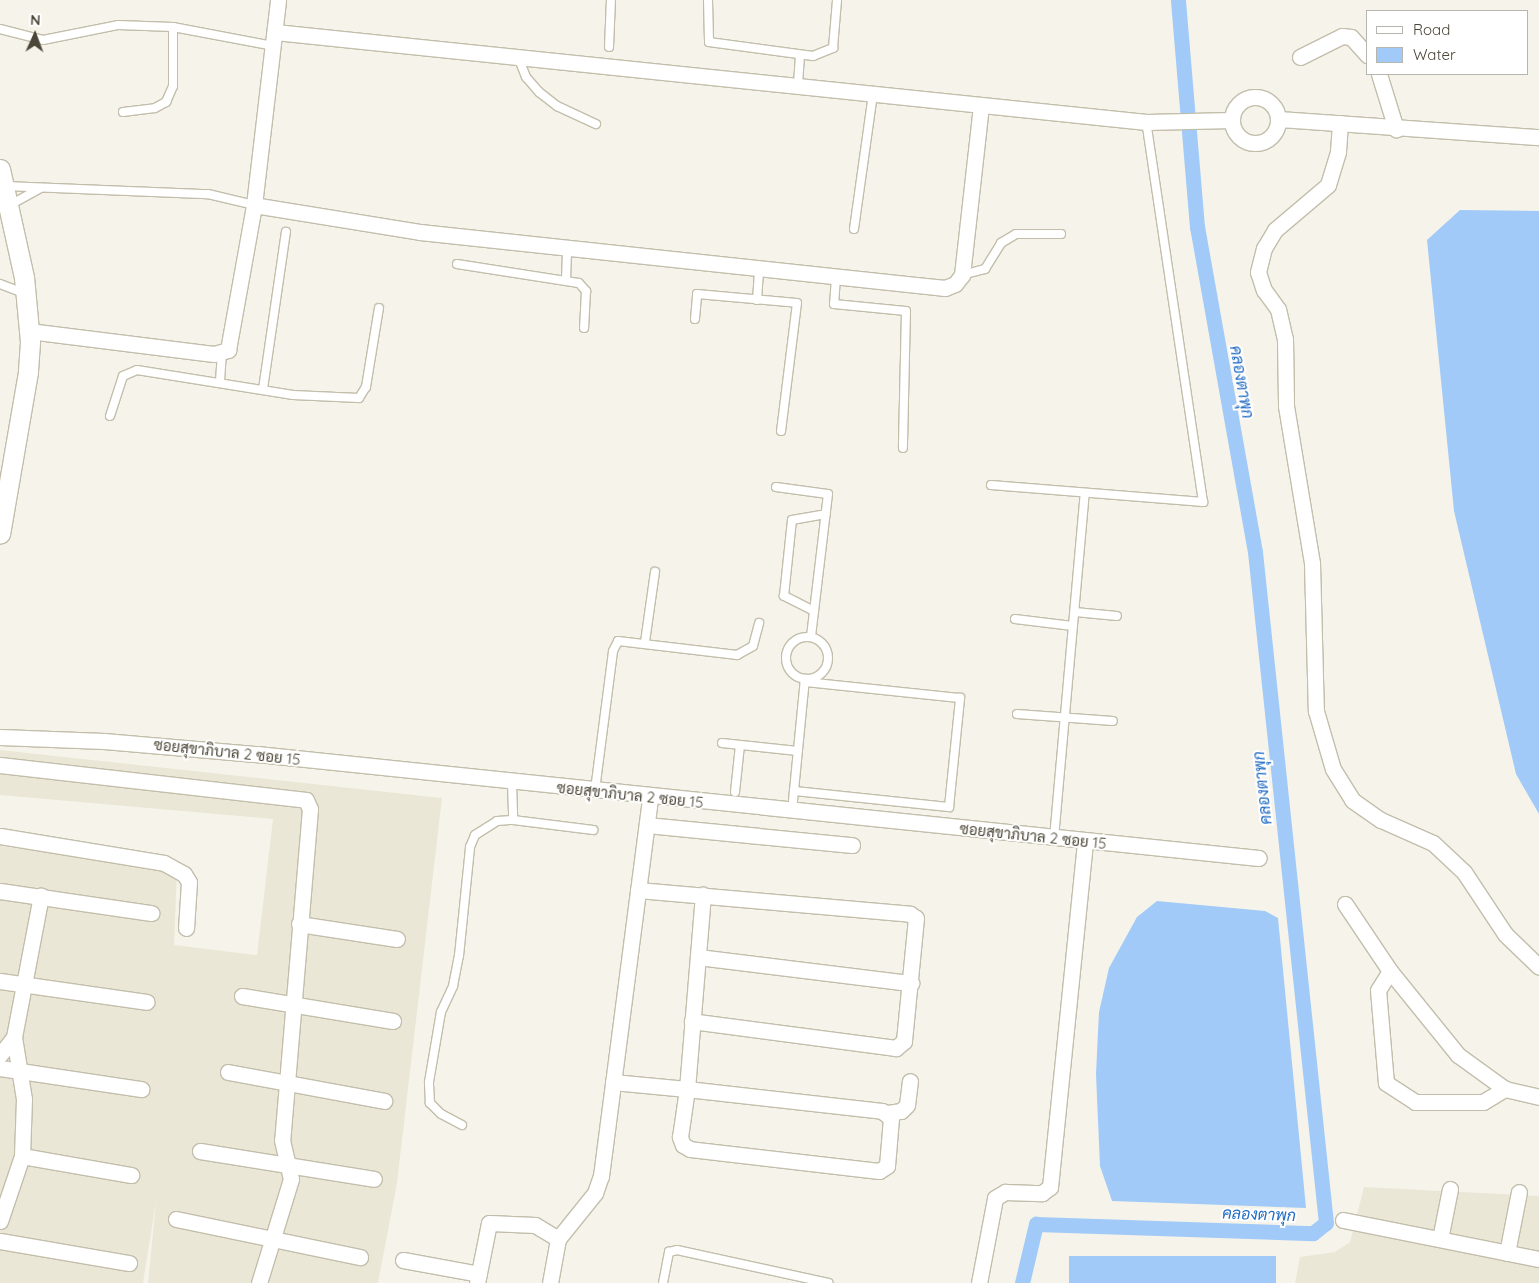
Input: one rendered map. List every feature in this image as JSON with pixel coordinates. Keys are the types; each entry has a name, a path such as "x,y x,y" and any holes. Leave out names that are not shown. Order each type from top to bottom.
{"street":[{"path":"29,332 222,354 231,346 254,205 275,39 278,0"},
{"path":"1300,58 1342,36 1351,37 1366,52"},
{"path":"275,39 518,57 798,84 873,94 1146,122 1232,120"},
{"path":"1379,75 1396,129"},
{"path":"1259,96 1273,104 1278,119 1273,134 1260,143 1238,135 1232,120 1237,105 1259,96"},
{"path":"254,205 420,232 567,250 945,288 956,284 962,275 981,105"},
{"path":"1278,119 1396,129 1539,137"},
{"path":"1340,123 1338,152 1328,185 1275,230 1264,248 1258,272 1264,290 1278,309 1285,339 1286,406 1312,563 1316,711 1333,769 1352,800 1381,820 1433,843 1464,872 1505,934 1539,967"},
{"path":"0,534 28,372 29,332 26,293 10,205 2,178"},
{"name":"ซอยสุขาภิบาล 2 ซอย 15","path":"0,737 104,741 232,752 512,784 1259,858"},
{"path":"0,765 306,800 310,809 282,1140 291,1179 270,1240 259,1283"},
{"path":"550,1283 558,1239 595,1194 601,1176 650,797"},
{"path":"647,825 852,845"},
{"path":"0,836 164,863 184,874 189,882 186,928"},
{"path":"979,1283 995,1198 1005,1192 1042,1193 1050,1187 1084,841"},
{"path":"638,890 910,914 918,925 904,1041 896,1048 692,1022"},
{"path":"0,891 151,913"},
{"path":"0,1055 14,1037 27,985 41,896"},
{"path":"703,896 687,1089 680,1137 690,1149 879,1171 887,1166 891,1118 888,1113"},
{"path":"1345,904 1390,971 1458,1055 1505,1089 1539,1097"},
{"path":"299,924 397,939"},
{"path":"698,958 911,983"},
{"path":"1390,971 1380,983 1377,998 1386,1083 1415,1102 1483,1102 1505,1089"},
{"path":"0,981 148,1002"},
{"path":"242,996 393,1021"},
{"path":"0,1221 22,1156 25,1124 20,1070 14,1037"},
{"path":"0,1068 141,1088"},
{"path":"228,1072 384,1101"},
{"path":"613,1082 888,1113 901,1111 907,1105 910,1081"},
{"path":"200,1150 374,1179"},
{"path":"22,1156 131,1175"},
{"path":"1440,1239 1450,1189"},
{"path":"1507,1253 1519,1192"},
{"path":"176,1219 270,1240 360,1257"},
{"path":"1343,1220 1539,1259"},
{"path":"403,1260 478,1278 489,1223 535,1225 558,1239"},
{"path":"0,1241 129,1263"}],"lane":[{"path":"609,47 611,0"},
{"path":"708,0 709,42 800,56 822,55 833,48 837,0"},
{"path":"0,29 42,40 118,25 173,26 275,39"},
{"path":"123,112 155,108 166,102 172,86 173,26"},
{"path":"798,84 800,56"},
{"path":"518,57 526,77 539,92 557,106 596,124"},
{"path":"854,229 873,94"},
{"path":"990,485 1203,502 1146,122"},
{"path":"2,178 41,188 208,194 254,205"},
{"path":"10,205 41,188"},
{"path":"263,389 286,232"},
{"path":"962,275 985,269 1001,243 1016,234 1061,234"},
{"path":"566,280 567,250"},
{"path":"457,264 578,283 586,291 584,328"},
{"path":"756,300 759,269"},
{"path":"836,277 834,304 906,311 903,448"},
{"path":"0,284 26,293"},
{"path":"695,319 697,294 797,303 781,431"},
{"path":"110,416 118,384 129,372 220,381 332,400 350,400 364,395 378,308"},
{"path":"220,381 222,354"},
{"path":"776,487 828,494 811,637"},
{"path":"1054,838 1085,493"},
{"path":"814,610 784,596 792,520 825,514"},
{"path":"645,642 655,572"},
{"path":"1075,612 1117,616"},
{"path":"1014,619 1073,626"},
{"path":"595,792 615,645 623,639 737,654 753,646 759,623"},
{"path":"794,791 949,807 960,698 805,680 789,669 786,655 798,638 811,637 822,643 827,662 820,673 805,680"},
{"path":"792,811 805,680"},
{"path":"1017,714 1113,721"},
{"path":"722,743 798,751"},
{"path":"735,792 740,745"},
{"path":"512,784 513,820"},
{"path":"462,1125 441,1114 430,1102 429,1082 441,1012 453,986 459,956 470,847 484,826 513,820 593,830"},
{"path":"663,1283 669,1252 677,1250 828,1283"}],"shaded area":[{"path":"0,750 442,798 397,1183 378,1283 148,1283 156,1202 143,1283 0,1283 0,846 177,870 174,945 257,955 273,819 0,795"},
{"path":"1364,1187 1539,1196 1539,1283 1295,1283 1300,1257 1335,1252 1350,1242"}],"water":[{"path":"1460,210 1539,211 1539,814 1516,774 1454,511 1427,240"},
{"path":"1157,901 1265,911 1278,918 1306,1208 1112,1201 1100,1166 1096,1074 1099,1012 1109,968 1137,917"},
{"path":"1069,1256 1276,1256 1276,1283 1069,1283"}],"waterway":[{"name":"คลองตาพุก","path":"1022,1283 1036,1224 1313,1233 1326,1223 1255,552 1197,227 1178,0"}]}
